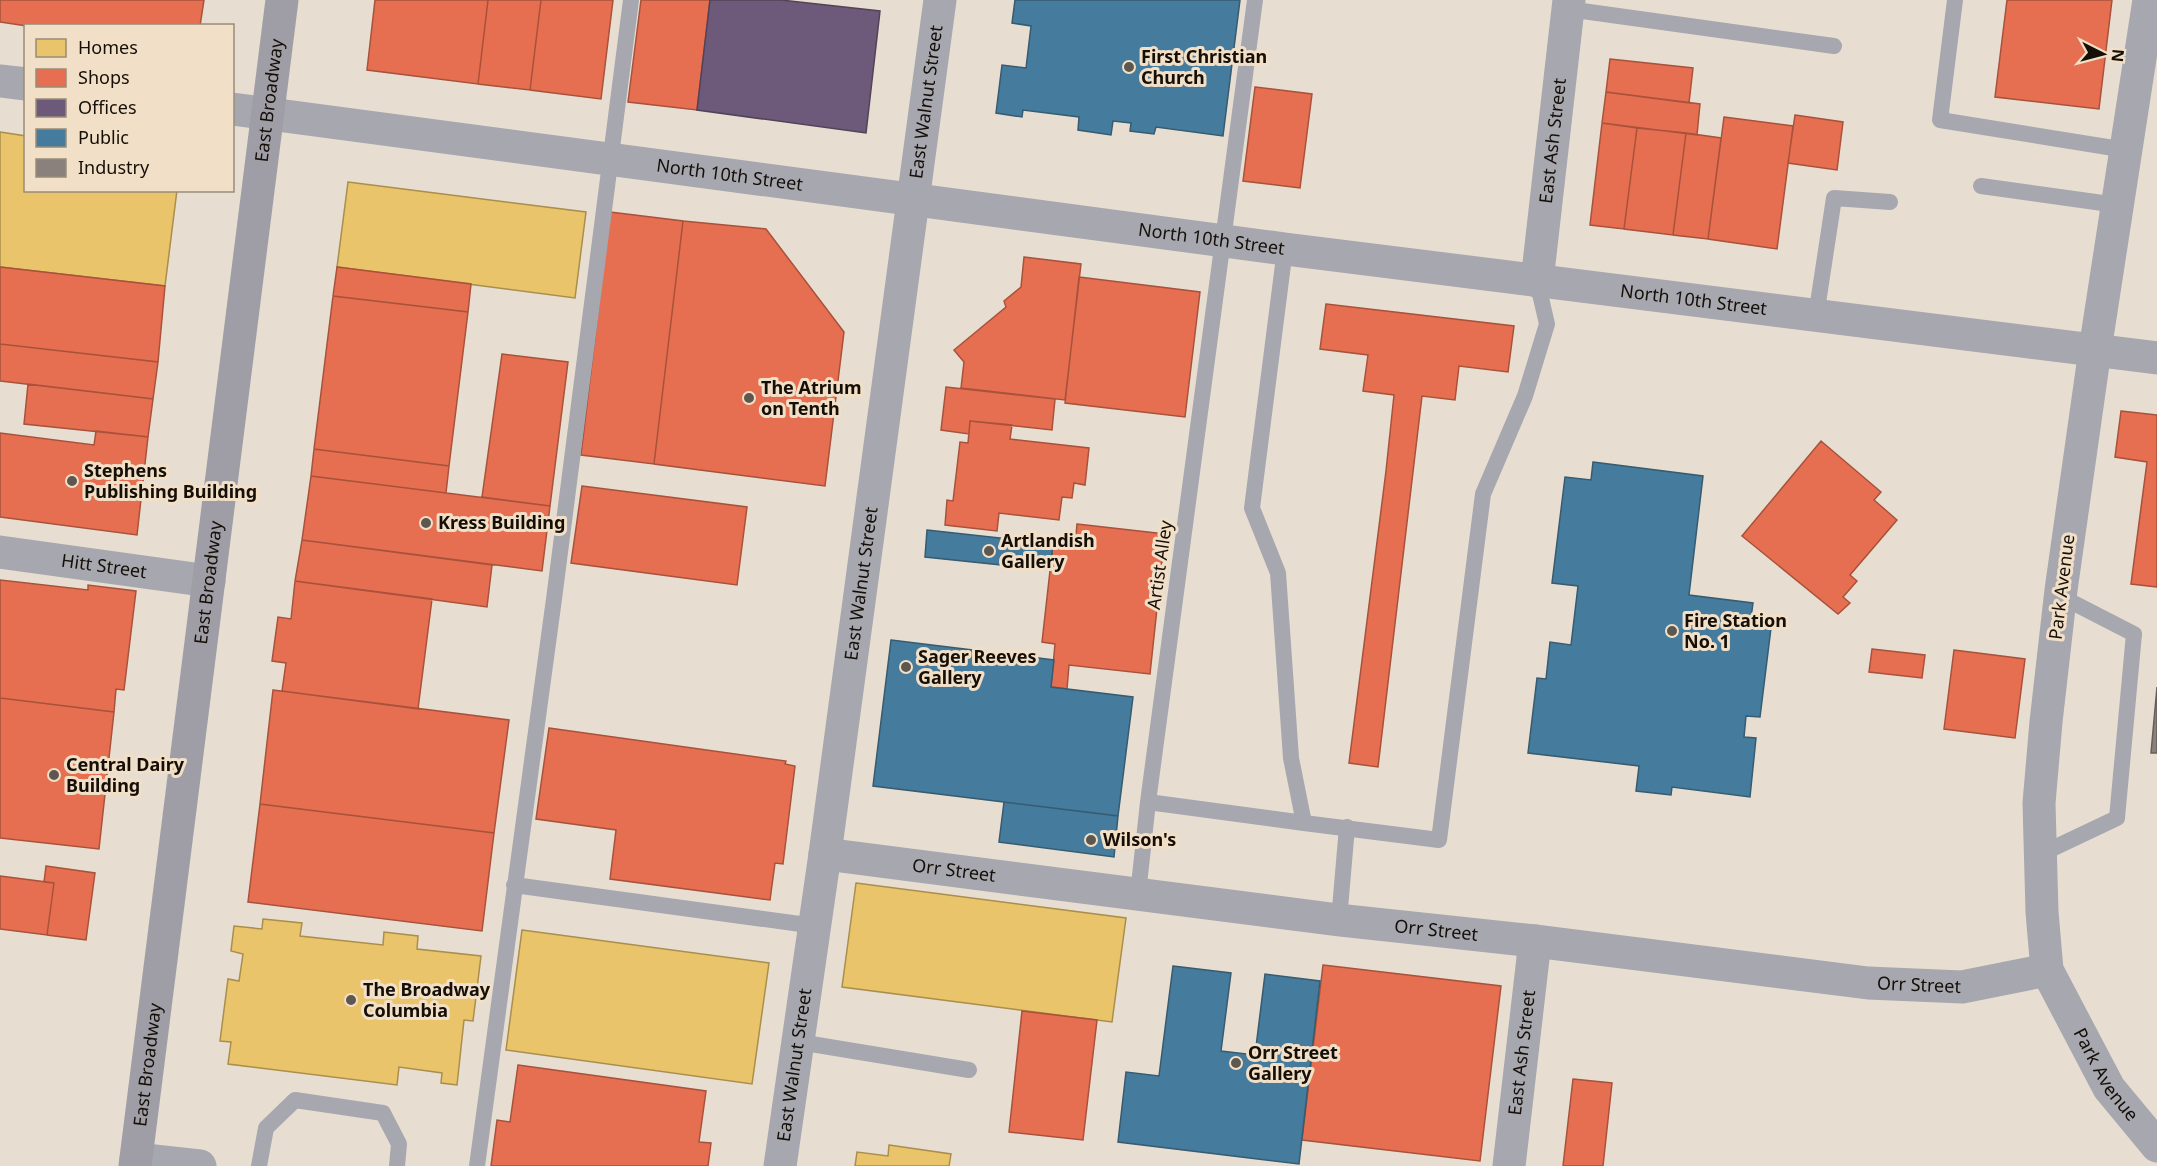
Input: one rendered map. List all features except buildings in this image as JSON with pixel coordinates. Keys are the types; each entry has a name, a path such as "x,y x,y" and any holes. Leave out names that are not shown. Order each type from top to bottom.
{"main road":[{"name":"East Broadway","path":"135,1162 282,0"}],"street":[{"name":"East Walnut Street","path":"780,1166 825,854 940,0"},
{"name":"Park Avenue","path":"2149,0 2095,350 2061,596 2039,803 2042,912 2047,970 2109,1088 2157,1146"},
{"name":"East Ash Street","path":"1537,281 1568,5"},
{"path":"0,81 24,84"},
{"name":"North 10th Street","path":"234,109 1223,241 2157,358"},
{"name":"Hitt Street","path":"0,552 209,581"},
{"name":"Orr Street","path":"825,854 1339,920 1535,941 1868,984 1962,987 2047,970"},
{"name":"East Ash Street","path":"1509,1166 1535,941"},
{"path":"135,1162 200,1166"}],"lane":[{"path":"477,1166 631,0"},
{"name":"Artist Alley","path":"1138,894 1148,802 1255,0"},
{"path":"1955,0 1940,120 2126,150"},
{"path":"1568,5 1834,46"},
{"path":"1981,186 2117,205"},
{"path":"1816,316 1834,198 1890,202"},
{"path":"1285,249 1252,508 1278,573 1291,758 1304,823"},
{"path":"1148,802 1439,840 1483,494 1526,396 1547,324 1537,281"},
{"path":"2041,854 2117,818 2134,634 2061,596"},
{"path":"1339,920 1347,827"},
{"path":"514,885 815,926"},
{"path":"799,1042 969,1070"},
{"path":"259,1166 266,1128 295,1100 383,1113 399,1144 396,1166"}],"place":[{"name":"First Christian Church","path":"1129,67"},
{"name":"The Atrium on Tenth","path":"749,398"},
{"name":"Stephens Publishing Building","path":"72,481"},
{"name":"Kress Building","path":"426,523"},
{"name":"Artlandish Gallery","path":"989,551"},
{"name":"Fire Station No. 1","path":"1672,631"},
{"name":"Sager Reeves Gallery","path":"906,667"},
{"name":"Central Dairy Building","path":"54,775"},
{"name":"Wilson's","path":"1091,840"},
{"name":"The Broadway Columbia","path":"351,1000"},
{"name":"Orr Street Gallery","path":"1236,1063"}]}
